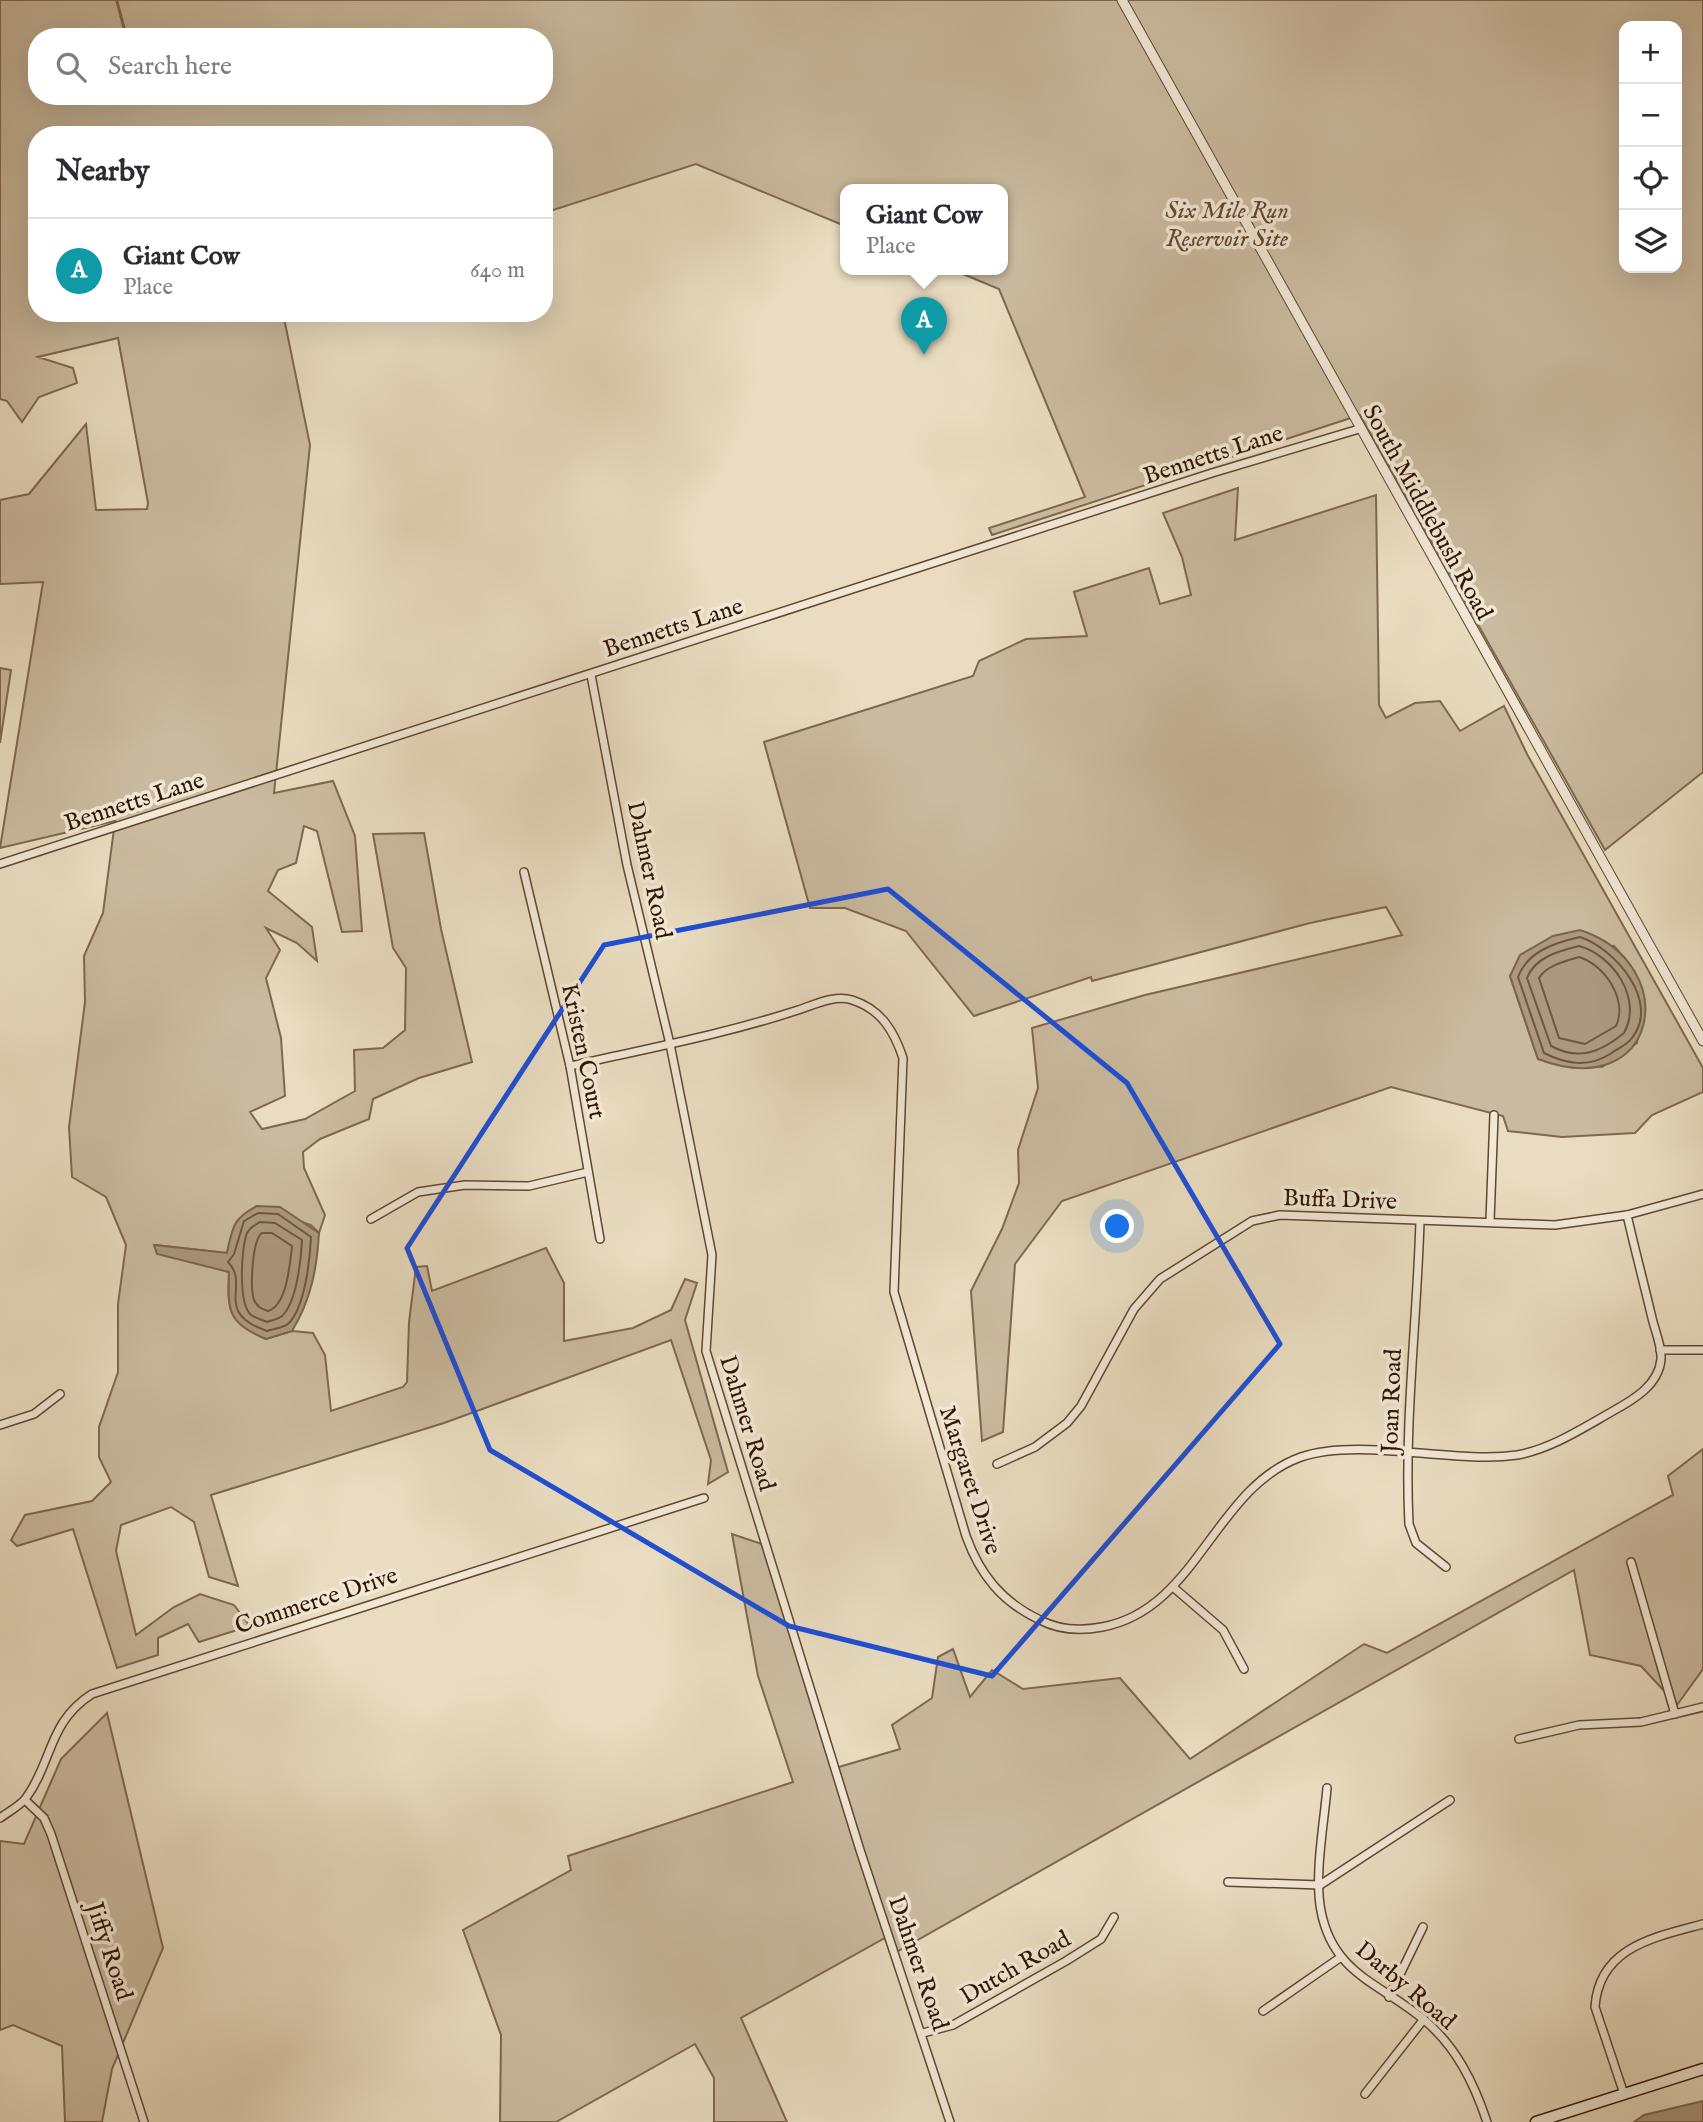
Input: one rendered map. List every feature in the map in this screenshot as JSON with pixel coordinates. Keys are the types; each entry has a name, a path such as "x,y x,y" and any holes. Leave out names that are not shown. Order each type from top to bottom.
{"main road":[{"path":"1536,2122 1703,2069"}],"street":[{"name":"South Middlebush Road","path":"1122,0 1359,429 1703,1041"},
{"name":"Bennetts Lane","path":"0,864 1212,473 1359,429"},
{"name":"Dahmer Road","path":"591,675 627,865 670,1044 712,1255 706,1351 860,1850 950,2122"},
{"name":"Kristen Court","path":"524,872 570,1066 600,1239"},
{"name":"Margaret Drive","path":"570,1066 670,1044 842,998 862,1004 886,1021 894,1032 903,1058 894,1293 975,1559 988,1582 1010,1602 1044,1623 1073,1629 1117,1625 1132,1619 1173,1587 1240,1502 1258,1483 1287,1463 1316,1453 1521,1454 1566,1438 1642,1393 1659,1366 1660,1350"},
{"path":"1490,1222 1494,1115"},
{"path":"371,1219 418,1192 465,1185 529,1186 588,1172"},
{"name":"Buffa Drive","path":"997,1464 1035,1447 1067,1423 1081,1406 1144,1296 1172,1269 1252,1221 1280,1215 1555,1225 1628,1215 1703,1194"},
{"path":"1628,1215 1660,1350 1703,1350"},
{"name":"Joan Road","path":"1420,1221 1407,1501 1411,1535 1434,1560 1446,1567"},
{"path":"0,1426 34,1414 60,1394"},
{"name":"Commerce Drive","path":"25,1800 55,1730 81,1700 103,1689 704,1498"},
{"path":"1631,1562 1675,1714"},
{"path":"1173,1587 1223,1630 1244,1669"},
{"path":"1519,1739 1579,1725 1642,1722 1703,1707"},
{"name":"Darby Road","path":"1327,1788 1320,1885 1321,1909 1331,1942 1341,1957 1365,1981 1424,2020 1464,2067 1474,2084 1487,2122"},
{"path":"0,1818 25,1800"},
{"name":"Jiffy Road","path":"25,1800 44,1818 51,1834 144,2122"},
{"path":"1228,1882 1320,1885 1450,1800"},
{"name":"Dutch Road","path":"923,2034 953,2025 1066,1961 1101,1939 1114,1917"},
{"path":"1625,2094 1595,2007 1596,1993 1606,1970 1619,1955 1635,1945 1703,1924"},
{"path":"1389,1997 1423,1927"},
{"path":"1263,2011 1341,1957"},
{"path":"1365,2094 1424,2020"}],"highlighted area":[{"path":"888,889 1127,1083 1280,1344 992,1676 789,1626 490,1450 407,1248 604,945"}],"green space":[{"name":"Six Mile Run Reservoir Site","path":"0,0 116,0 124,28 28,28 28,105 553,105 553,28 125,28 117,0 1703,0 1703,772 1605,850 1360,415 992,535 989,528 1085,497 999,289 965,275 1008,275 1008,184 840,184 840,224 696,164 553,210 553,126 28,126 28,322 285,322 310,445 274,793 333,781 355,836 362,931 342,932 317,831 304,826 296,863 278,870 268,891 312,927 317,961 297,943 266,928 280,950 266,978 281,1038 285,1096 250,1112 262,1129 305,1119 355,1091 354,1050 383,1048 405,1030 406,968 393,948 373,834 424,833 441,929 472,1062 419,1078 373,1099 369,1119 320,1139 303,1152 304,1168 325,1215 319,1233 311,1225 257,1206 239,1220 227,1253 155,1245 229,1272 232,1314 253,1333 266,1339 292,1331 313,1333 325,1355 331,1411 403,1387 407,1382 409,1322 416,1267 427,1266 432,1291 546,1248 564,1283 564,1341 633,1328 671,1310 685,1279 697,1283 685,1320 728,1472 708,1484 711,1460 671,1340 444,1423 211,1495 238,1586 209,1577 194,1522 171,1507 121,1525 116,1551 136,1635 174,1607 200,1594 234,1605 250,1626 199,1642 188,1624 158,1638 158,1655 117,1668 73,1529 17,1546 11,1540 25,1515 92,1501 111,1482 99,1457 99,1427 118,1372 118,1304 126,1245 106,1197 72,1177 69,1127 85,1002 84,956 103,913 115,821 0,848 43,582 0,584 0,500 29,494 86,424 96,510 147,509 118,338 38,357 73,368 77,383 39,397 22,422 7,401 0,399"},
{"path":"1238,488 1235,540 1376,495 1379,705 1386,718 1415,703 1440,701 1460,731 1504,706 1527,754 1703,1068 1703,1092 1652,1115 1635,1133 1562,1137 1508,1131 1503,1116 1391,1087 1062,1201 1015,1264 1003,1432 982,1441 971,1291 1002,1229 1019,1183 1018,1150 1038,1088 1032,1028 1145,995 1402,935 1386,907 1310,923 1092,981 1091,977 974,1016 906,931 845,908 810,908 764,742 973,676 979,661 1026,639 1087,636 1074,592 1149,568 1160,604 1191,595 1182,557 1163,513","holes":["1614,946 1633,970 1640,991 1637,1043 1602,1067 1538,1059 1510,976"]},
{"path":"0,668 11,670 0,743"},
{"path":"1703,1449 1703,1669 1677,1705 1641,1666 1590,1655 1574,1570 891,1955 885,1938 741,2018 787,2122 714,2122 714,2078 695,2044 556,2122 500,2122 501,2035 463,1930 571,1870 568,1856 793,1782 758,1676 732,1534 762,1544 832,1769 900,1749 892,1725 932,1698 938,1657 953,1649 970,1697 992,1670 1023,1689 1120,1678 1190,1759 1364,1644 1387,1653 1673,1495 1668,1476"},
{"path":"107,1713 163,1948 112,2069 102,2122 65,2122 62,2046 13,2025 0,2030 0,1841 24,1844 61,1759"}],"water":[{"path":"1580,930 1613,947 1634,971 1644,998 1643,1024 1632,1047 1610,1063 1579,1068 1538,1059 1510,976 1520,955 1553,936"},
{"path":"257,1206 280,1207 319,1233 312,1284 299,1319 292,1331 266,1339 244,1327 232,1314 229,1272 157,1254 154,1245 227,1253 238,1220"},
{"path":"1703,2101 1703,2122 1634,2122 1644,2115"}],"place":[{"name":"Giant Cow","path":"924,355"}]}
